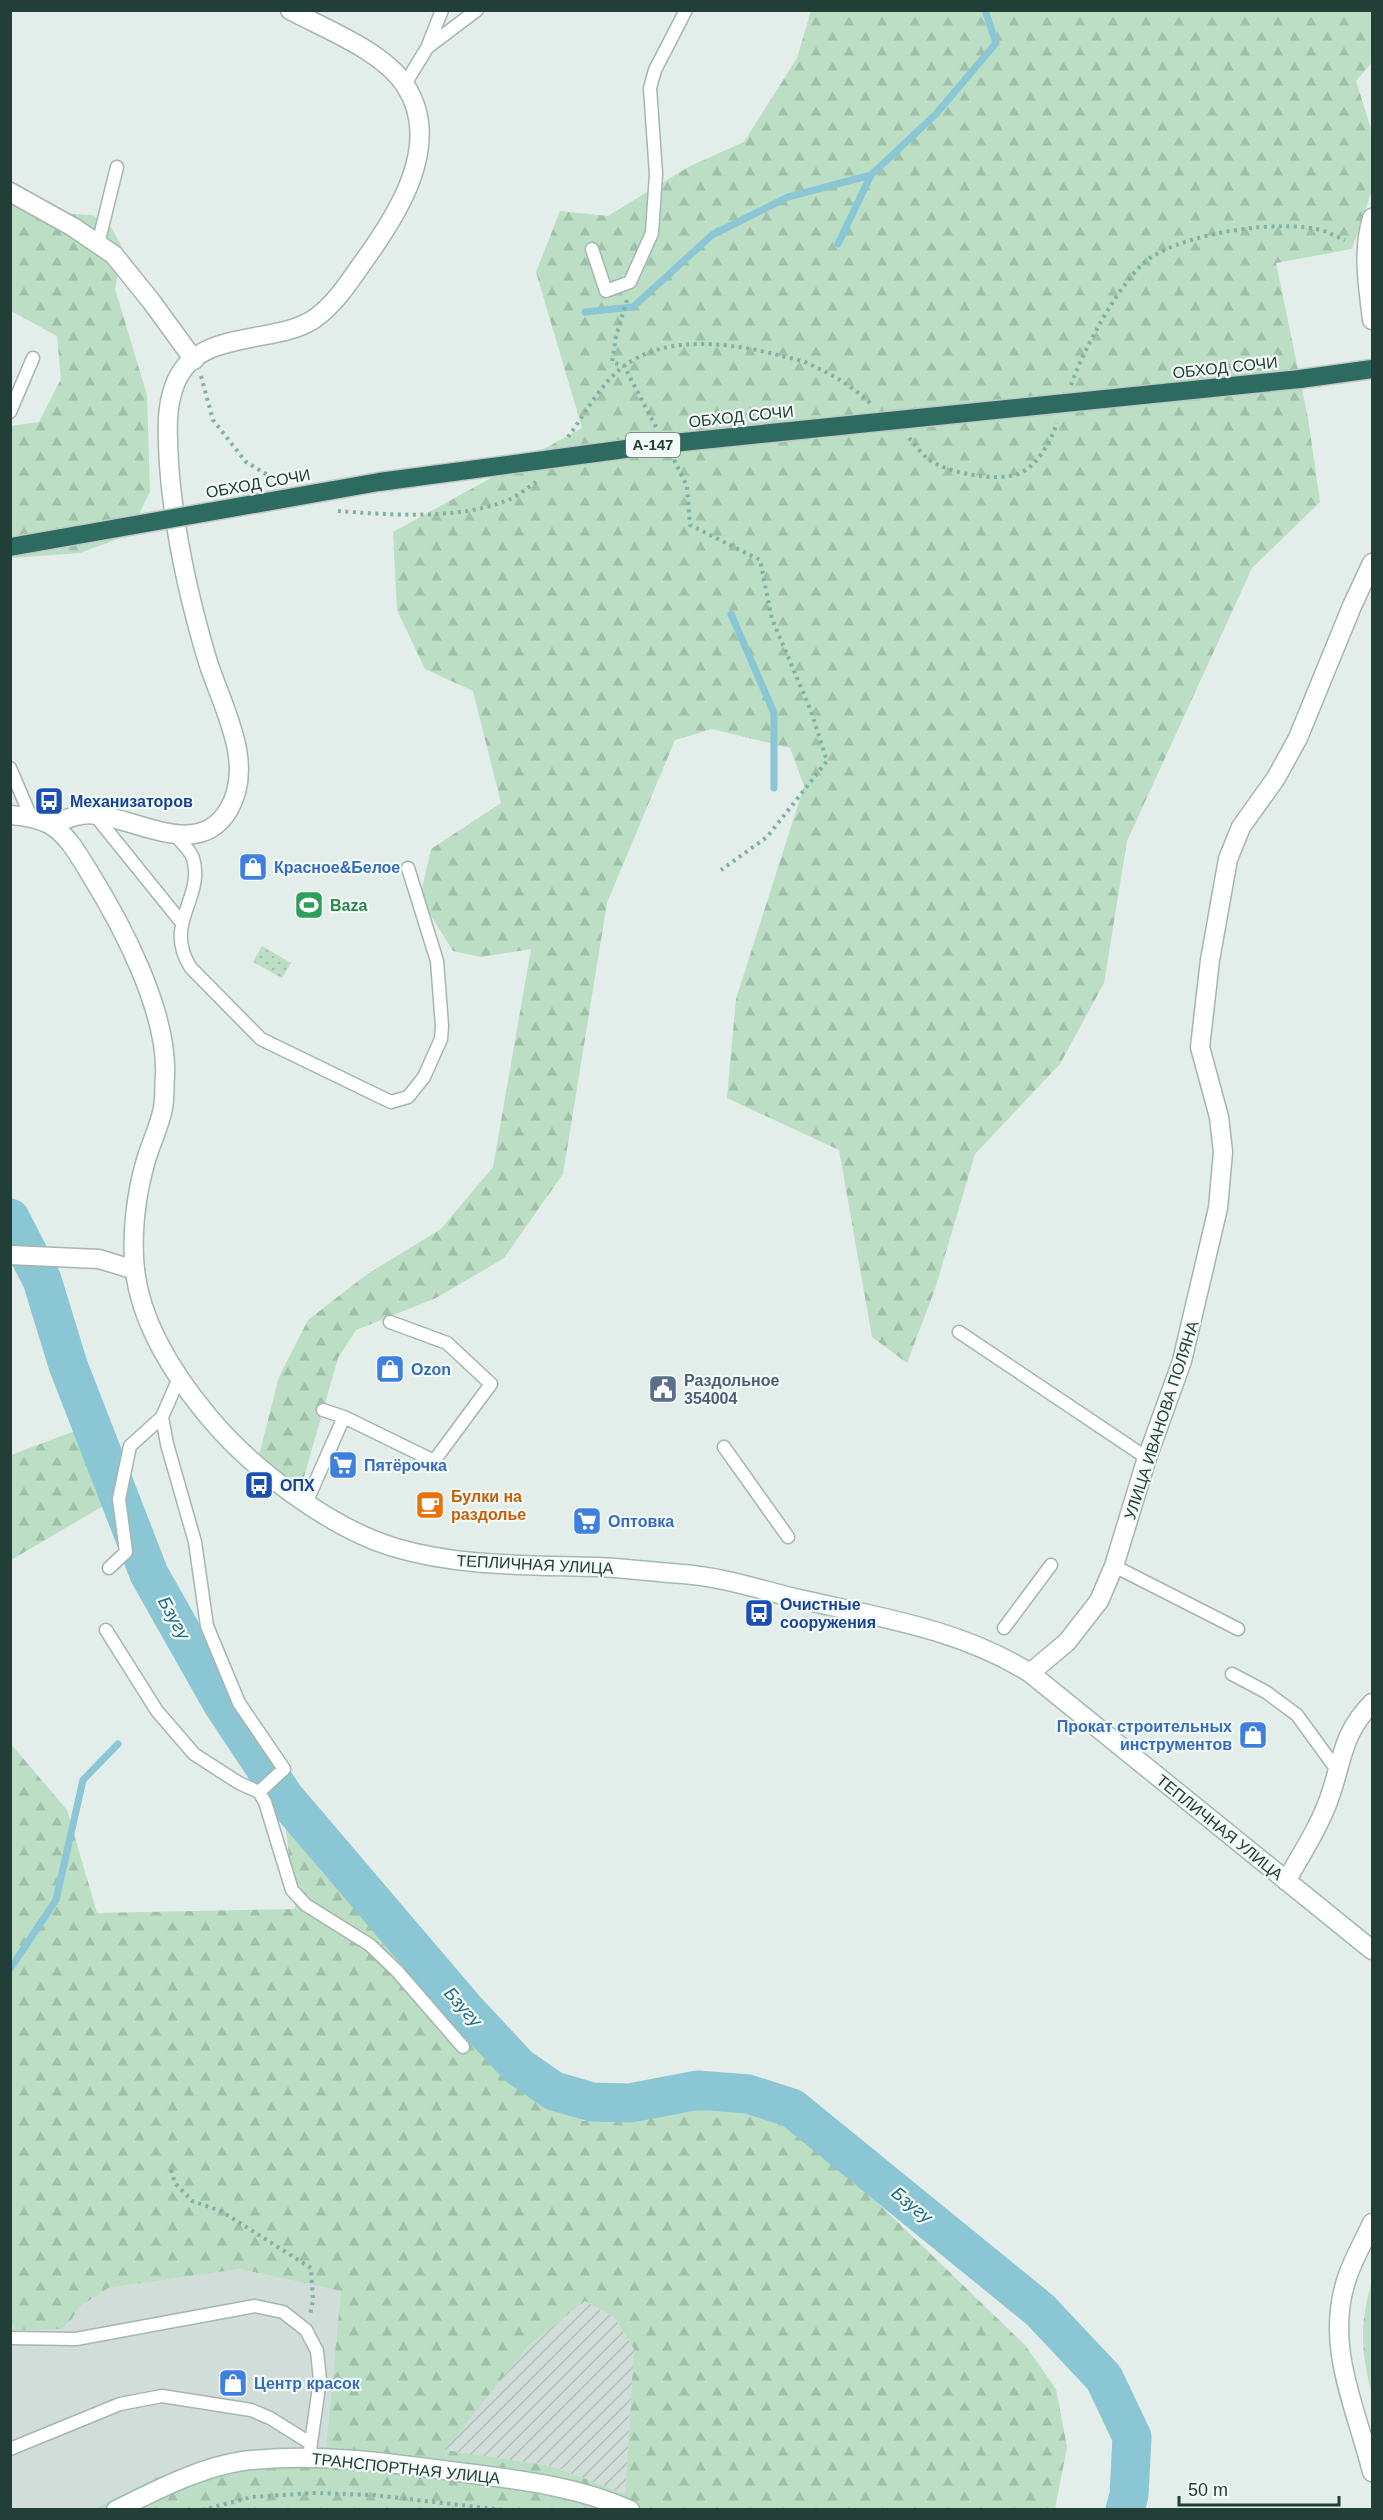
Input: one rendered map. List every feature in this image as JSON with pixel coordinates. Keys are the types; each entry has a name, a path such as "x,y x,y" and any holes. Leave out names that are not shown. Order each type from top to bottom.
{"highway":[{"name":"ОБХОД СОЧИ","path":"10,547 379,482 651,446 1300,379 1372,369"}],"street":[{"path":"51,825 77,816 94,814 176,836 194,835 207,831 219,822 235,795 239,773 234,735 208,660 183,571 173,516 168,452 168,406 178,378 194,360 232,340 290,330 313,320 351,280 389,227 409,186 420,143 418,110 405,84 380,59 290,10"},
{"path":"10,192 73,227 114,255 194,360"},
{"path":"1372,218 1367,235 1366,262 1372,320"},
{"name":"УЛИЦА ИВАНОВА ПОЛЯНА","path":"1030,1673 1067,1642 1087,1620 1099,1601 1114,1566 1147,1458 1182,1361 1218,1208 1223,1152 1221,1134 1219,1117 1200,1047 1210,960 1228,859 1241,827 1276,778 1298,738 1372,563"},
{"name":"ТЕПЛИЧНАЯ УЛИЦА","path":"10,815 31,817 51,825 68,840 81,858 136,957 160,1028 165,1069 163,1108 145,1162 137,1202 135,1270 142,1301 157,1340 179,1378 210,1418 240,1449 306,1503 355,1531 392,1547 460,1562 600,1567 689,1574 945,1633 1001,1655 1030,1673 1372,1950"},
{"path":"10,1256 99,1258 135,1270"},
{"path":"1286,1881 1329,1799 1344,1742 1372,1703"},
{"path":"1372,2223 1347,2277 1339,2311 1339,2349 1345,2384 1372,2472"},
{"name":"ТРАНСПОРТНАЯ УЛИЦА","path":"116,2510 179,2479 241,2462 310,2450 535,2482 630,2510"}],"lane":[{"path":"405,84 427,48 442,10"},
{"path":"427,48 477,10"},
{"path":"592,249 606,291 630,282 652,232 657,174 650,88 655,70 686,10"},
{"path":"98,244 117,167"},
{"path":"10,412 33,358"},
{"path":"10,768 31,817"},
{"path":"94,814 182,923"},
{"path":"176,836 192,856 195,870 182,923 180,945 191,968 261,1039 386,1101 399,1101 408,1097 424,1077 441,1039 437,961 408,868"},
{"path":"323,1410 344,1417 434,1461 491,1384 447,1343 390,1322"},
{"path":"959,1332 1147,1458"},
{"path":"109,1568 126,1552 119,1500 130,1446 162,1417 179,1378"},
{"path":"162,1417 167,1444 195,1542 207,1626 239,1703 284,1769 259,1792"},
{"path":"306,1503 344,1417"},
{"path":"724,1447 788,1538"},
{"path":"1004,1628 1051,1565"},
{"path":"1114,1566 1238,1629"},
{"path":"106,1630 157,1711 194,1754 239,1783 259,1792 292,1890 306,1905 370,1945 398,1971 463,2047"},
{"path":"1232,1674 1266,1692 1297,1715 1337,1770"},
{"path":"10,2338 76,2339 255,2306 283,2312 306,2330 317,2351 320,2380 310,2450"},
{"path":"10,2449 120,2404 162,2396 251,2410 270,2418 310,2450"}],"path":[{"path":"1067,394 1101,323 1127,281 1149,258 1182,242 1238,230 1297,227 1323,231 1345,240"},
{"path":"625,308 616,336 612,362 624,366 661,436"},
{"path":"564,444 603,388 624,366 650,352 699,344 743,346 807,363 852,386 878,410"},
{"path":"194,360 201,373 213,420 246,462 285,486"},
{"path":"903,433 928,458 954,473 989,476 1018,474 1034,463 1053,435 1060,415"},
{"path":"671,456 687,486 690,525 760,560 772,619 811,711 827,761 766,837 721,870"},
{"path":"334,510 375,514 469,512 510,499 539,480"},
{"path":"171,2170 175,2183 192,2201 221,2211 311,2268 314,2301"},
{"path":"202,2510 252,2497 313,2493 396,2497 504,2510"}],"shaded area":[{"path":"240,2269 341,2291 326,2447 263,2452 159,2476 94,2509 11,2509 10,2317 15,2330 72,2319 79,2307 108,2288"},
{"path":"585,2301 614,2317 634,2349 625,2494 552,2466 444,2450 528,2346"}],"green space":[{"path":"811,11 1372,11 1372,62 1356,81 1372,132 1372,190 1352,249 1276,263 1308,418 1320,502 1252,568 1127,841 1104,983 1060,1064 975,1154 935,1289 907,1363 872,1337 839,1150 727,1098 736,999 804,786 790,748 712,729 675,740 607,903 563,1174 504,1258 436,1298 356,1330 338,1358 300,1491 258,1459 279,1377 308,1320 366,1275 441,1229 493,1167 531,949 481,957 453,951 420,898 431,849 501,803 473,691 425,669 397,610 393,532 582,428 536,272 560,211 608,216 690,166 744,142 797,58"},
{"path":"11,198 26,212 92,215 111,227 123,249 115,289 147,395 150,492 128,535 80,553 11,558 11,426 39,422 61,379 57,336 11,311"},
{"path":"262,946 291,963 282,978 253,962"},
{"path":"104,1420 122,1495 11,1560 11,1455"},
{"path":"10,1743 67,1810 97,1913 295,1909 283,1803 321,1871 583,2121 767,2096 1025,2345 1056,2389 1067,2447 1055,2509 94,2509 159,2476 263,2452 326,2447 341,2291 240,2269 108,2288 79,2307 72,2319 61,2329 15,2330 10,2317","holes":["585,2301 614,2317 634,2349 625,2494 552,2466 445,2450 528,2346"]},
{"path":"1372,2282 1372,2395 1364,2351 1363,2325"}],"waterway":[{"path":"838,244 871,175 936,114 996,43 985,10"},
{"path":"585,312 633,307 712,235 788,197 871,175"},
{"path":"731,614 774,713 774,788"},
{"name":"Бзугу","path":"10,1218 42,1280 68,1365 149,1574 222,1703 285,1798 464,2008 519,2067 554,2091 592,2102 630,2103 698,2090 748,2094 792,2108 1040,2310 1104,2378 1132,2437 1129,2495 1125,2510"},
{"path":"10,1969 56,1900 83,1780 118,1744"}],"place":[{"name":"Механизаторов","path":"49,801"},
{"name":"Красное&Белое","path":"253,867"},
{"name":"Baza","path":"309,905"},
{"name":"Ozon","path":"390,1369"},
{"name":"Раздольное 354004","path":"663,1389"},
{"name":"Пятёрочка","path":"343,1465"},
{"name":"ОПХ","path":"259,1485"},
{"name":"Булки на раздолье","path":"430,1505"},
{"name":"Оптовка","path":"587,1521"},
{"name":"Очистные сооружения","path":"759,1613"},
{"name":"Прокат строительных инструментов","path":"1253,1735"},
{"name":"Центр красок","path":"233,2383"}]}
